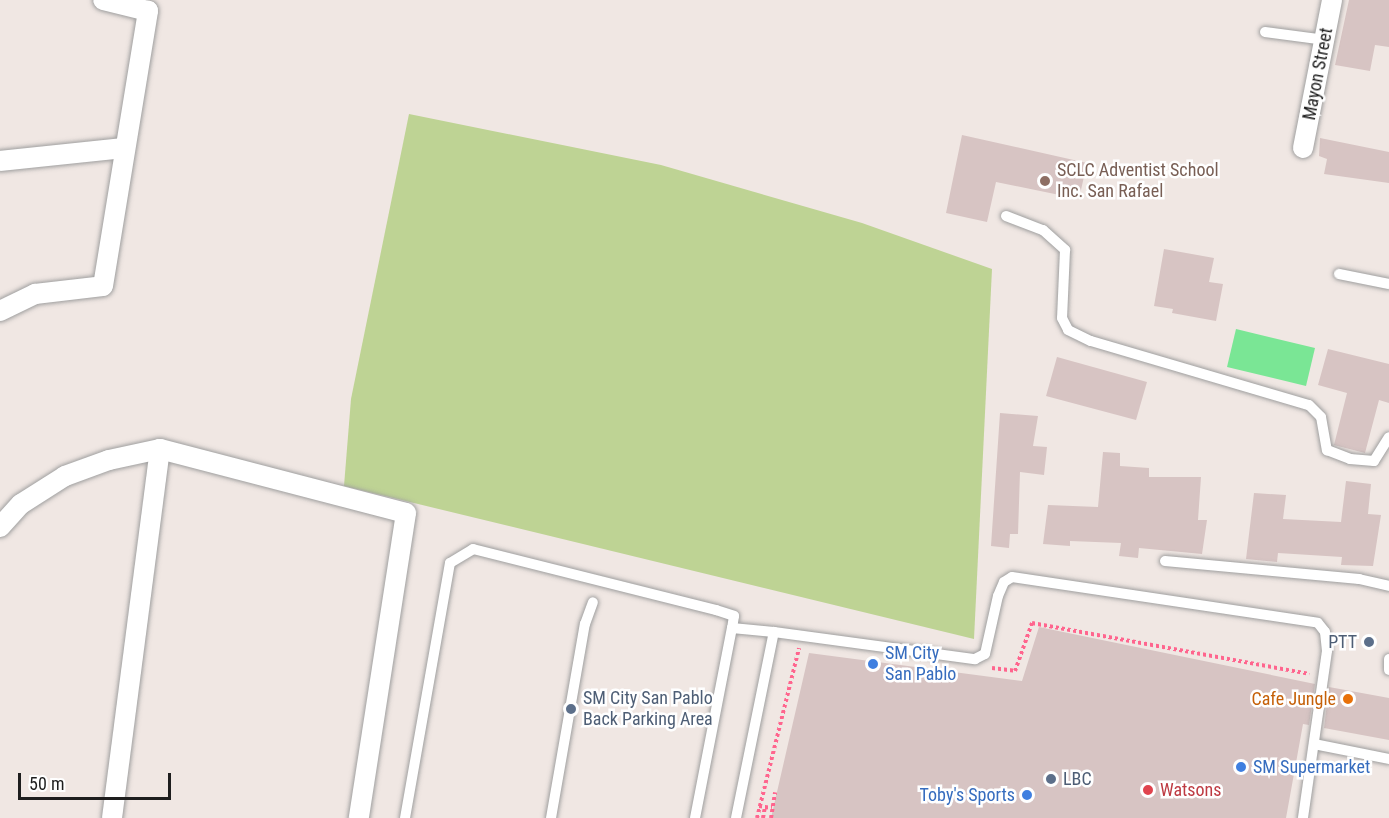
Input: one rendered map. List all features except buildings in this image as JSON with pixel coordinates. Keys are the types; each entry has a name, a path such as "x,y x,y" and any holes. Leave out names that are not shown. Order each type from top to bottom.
{"street":[{"path":"0,311 35,294 103,286 123,148 148,11 103,0"},
{"name":"Mayon Street","path":"1303,148 1332,0"},
{"path":"0,162 123,148"},
{"path":"112,818 160,449"},
{"path":"0,527 21,504 64,476 160,449 406,513 360,818"}],"lane":[{"path":"1265,32 1324,40"},
{"path":"1006,216 1043,230 1065,250 1062,318 1068,330 1091,341 1309,405 1321,417 1327,450 1350,459 1374,461 1388,440"},
{"path":"1339,274 1389,284"},
{"path":"405,818 450,563 473,549 734,616 695,818"},
{"path":"1165,561 1359,579 1389,586"},
{"path":"732,628 975,659 985,654 998,596 1004,582 1012,577 1298,617 1317,622 1325,632 1327,651 1303,818"},
{"path":"551,818 585,624 593,602"},
{"path":"736,818 774,632"},
{"path":"1389,659 1389,670"},
{"path":"1314,744 1389,759"}],"path":[{"path":"981,667 1015,671 1032,623 1318,675"},
{"path":"758,818 800,645 811,647"},
{"path":"771,818 775,792"},
{"path":"763,818 765,807 772,808"}],"green space":[{"path":"409,114 661,165 862,223 992,269 974,639 344,486 351,399"},
{"path":"1236,329 1315,348 1306,386 1227,367"}],"place":[{"name":"SCLC Adventist School Inc. San Rafael","path":"1045,181"},
{"name":"PTT","path":"1369,642"},
{"name":"SM City San Pablo","path":"873,664"},
{"name":"Cafe Jungle","path":"1348,699"},
{"name":"SM City San Pablo Back Parking Area","path":"571,709"},
{"name":"SM Supermarket","path":"1241,767"},
{"name":"LBC","path":"1051,779"},
{"name":"Watsons","path":"1148,790"},
{"name":"Toby's Sports","path":"1027,795"}]}
